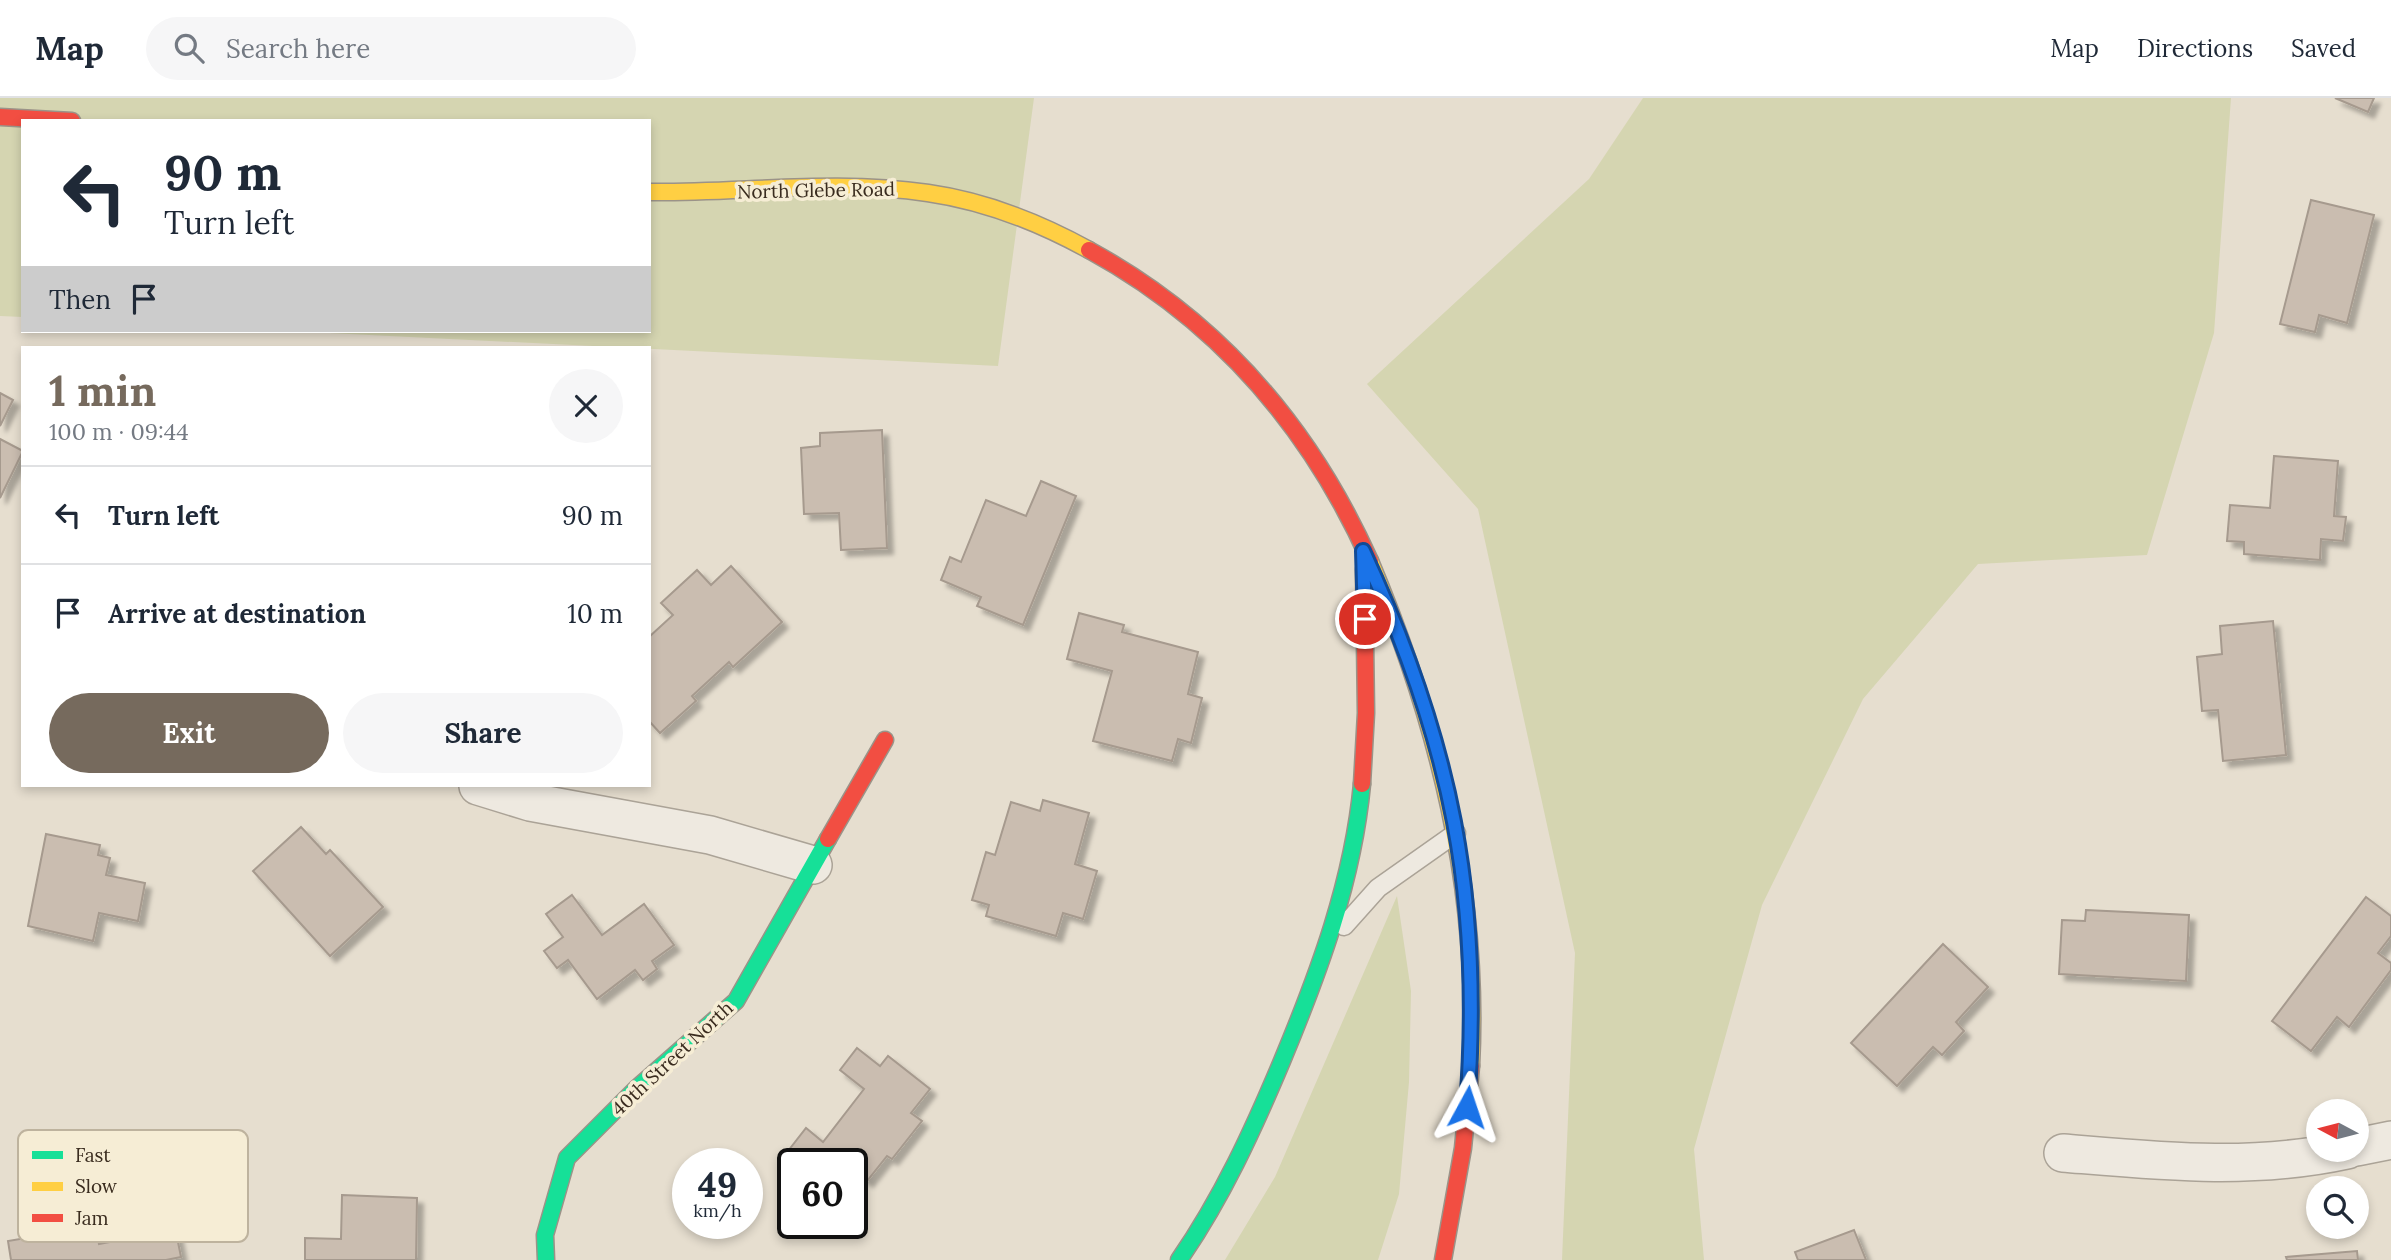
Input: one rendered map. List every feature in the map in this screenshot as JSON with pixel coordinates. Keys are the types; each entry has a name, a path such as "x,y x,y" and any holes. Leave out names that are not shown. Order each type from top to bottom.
{"main road":[{"path":"0,117 36,119"},
{"name":"North Glebe Road","path":"651,192 881,186 969,201 1026,220 1117,268 1171,302 1236,358 1299,435 1363,551 1421,691 1458,831 1469,916 1473,1000 1465,1130 1443,1260"},
{"path":"1179,1260 1213,1206 1258,1117 1328,949 1354,844 1365,755 1363,551"},
{"name":"40th Street North","path":"546,1260 545,1236 566,1158 636,1089 736,1001 885,740"},
{"path":"1465,1130 1466,1221"}],"street":[{"path":"481,787 530,802 710,835 813,865"},
{"path":"2370,1144 2391,1140"},
{"path":"2063,1153 2211,1165 2306,1156"}],"lane":[{"path":"1328,949 1354,912 1378,888 1458,831"}],"green space":[{"path":"0,98 1034,98 998,366 651,349 651,346 593,346 330,333 651,333 651,119 21,119 21,317 0,316"},
{"path":"1643,98 2231,98 2214,333 2147,555 1978,564 1863,699 1762,905 1694,1149 1704,1260 1562,1260 1575,953 1478,509 1367,384 1589,179"},
{"path":"1397,896 1411,991 1409,1082 1399,1194 1378,1260 1225,1260 1275,1177"}],"building":[{"path":"2335,98 2374,98 2368,112"},
{"path":"2311,200 2374,215 2347,323 2319,315 2315,332 2280,324"},
{"path":"0,393 13,400 0,426"},
{"path":"882,430 887,548 841,550 839,513 804,514 801,448 820,446 820,433"},
{"path":"0,439 21,450 21,455 0,498"},
{"path":"2274,456 2338,461 2334,516 2346,517 2343,541 2321,539 2320,560 2244,554 2244,542 2227,541 2230,505 2270,508"},
{"path":"1041,481 1076,496 1023,625 977,606 981,597 941,580 950,557 961,562 986,500 1026,516"},
{"path":"731,566 782,622 733,667 729,662 692,696 696,701 660,733 651,723 651,635 673,615 661,603 697,570 711,585"},
{"path":"1079,613 1124,625 1122,632 1198,652 1188,694 1202,698 1191,743 1178,739 1172,761 1093,741 1112,671 1067,659"},
{"path":"2273,621 2286,755 2223,761 2218,710 2202,711 2197,657 2222,654 2220,626"},
{"path":"1043,800 1089,813 1075,864 1097,871 1083,919 1063,913 1056,936 986,916 989,905 972,900 986,852 995,855 1011,802 1040,811"},
{"path":"301,827 326,854 330,850 383,907 330,956 253,871"},
{"path":"46,834 100,845 98,855 110,858 106,875 145,883 138,921 99,913 93,941 28,926"},
{"path":"572,895 602,935 644,904 674,945 652,961 657,969 643,980 635,970 597,999 568,960 557,968 544,951 563,937 546,914"},
{"path":"2366,897 2391,916 2391,936 2378,953 2391,963 2391,970 2349,1027 2337,1017 2311,1051 2272,1021"},
{"path":"2086,910 2189,915 2186,981 2059,974 2062,920 2085,921"},
{"path":"1943,944 1988,987 1956,1022 1964,1031 1942,1055 1933,1047 1897,1086 1851,1043"},
{"path":"857,1048 880,1066 888,1056 930,1089 911,1113 922,1121 892,1159 887,1156 868,1180 868,1148 790,1148 806,1128 823,1142 864,1089 840,1070"},
{"path":"342,1195 417,1198 416,1260 305,1260 305,1238 341,1239"},
{"path":"1854,1230 1866,1260 1798,1260 1795,1252"},
{"path":"18,1239 18,1242 178,1242 181,1257 166,1260 11,1260 8,1241"},
{"path":"2357,1251 2358,1260 2287,1260 2286,1257"}],"traffic: fast":[{"path":"1179,1260 1236,1163 1309,994 1332,926 1351,856 1362,784"},
{"path":"546,1260 545,1235 567,1158 636,1089 736,1001 828,839"}],"traffic: slow":[{"path":"651,192 859,187 928,193 970,201 1011,214 1089,250"},
{"path":"1370,561 1416,683 1449,808 1469,935 1471,1066"}],"traffic: jam":[{"path":"0,117 36,119"},
{"path":"1089,250 1136,278 1179,310 1219,344 1256,382 1289,422 1319,466 1370,561"},
{"path":"1362,784 1366,713 1364,570"},
{"path":"828,839 885,740"},
{"path":"1443,1260 1463,1148 1471,1066"}],"route":[{"path":"1365,619 1363,551 1383,593 1428,711 1458,831 1472,959 1473,1042 1467,1107"}]}
